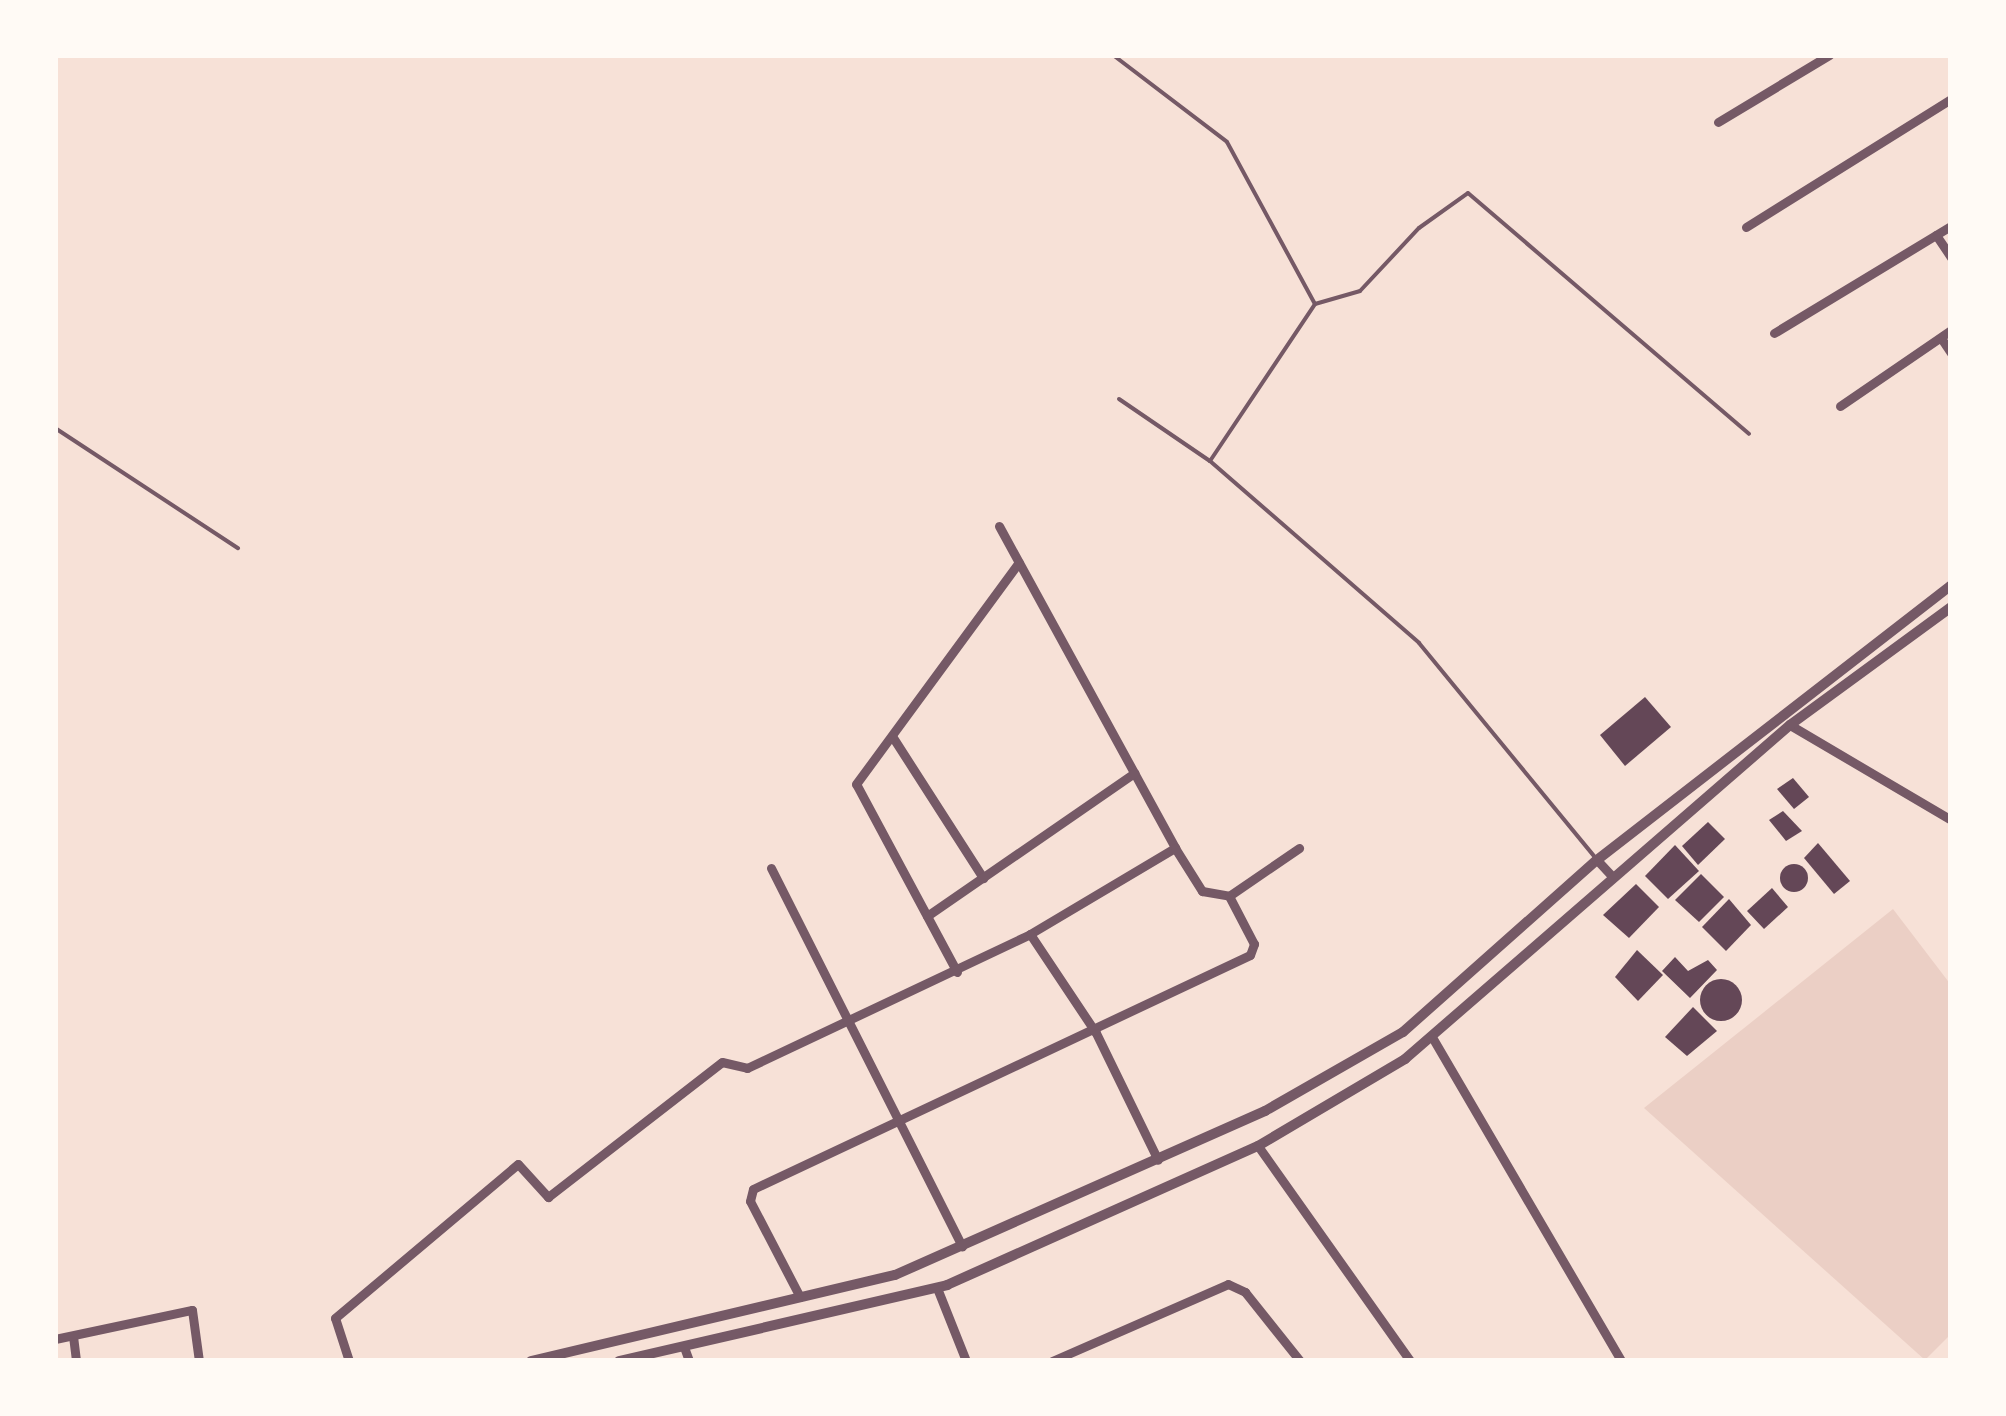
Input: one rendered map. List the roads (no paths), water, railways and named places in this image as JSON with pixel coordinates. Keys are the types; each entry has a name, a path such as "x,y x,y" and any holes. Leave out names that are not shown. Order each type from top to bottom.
{"street":[{"path":"1718,122 1829,55"},
{"path":"1746,227 1951,100"},
{"path":"1774,333 1951,226"},
{"path":"1936,235 1951,257"},
{"path":"1840,406 1951,330"},
{"path":"1941,338 1951,353"},
{"path":"999,526 1202,892 1229,896 1298,848"},
{"path":"958,972 856,784 1019,562"},
{"path":"531,1361 895,1275 1158,1160 1392,1040 1596,860 1951,585"},
{"path":"619,1361 937,1288 1258,1146 1432,1037 1790,725 1951,607"},
{"path":"1790,725 1951,820"},
{"path":"892,736 983,878"},
{"path":"928,916 1134,773"},
{"path":"349,1361 335,1318 518,1164 548,1197 722,1062 748,1068 958,972 1176,848"},
{"path":"1596,860 1613,876"},
{"path":"771,868 962,1246"},
{"path":"800,1297 750,1192 1096,1033 1250,955 1254,944 1229,896"},
{"path":"1030,934 1096,1033 1158,1160"},
{"path":"1432,1037 1621,1361"},
{"path":"1258,1146 1410,1361"},
{"path":"1052,1361 1228,1284 1300,1361"},
{"path":"937,1288 966,1361"},
{"path":"55,1338 192,1310 198,1361"},
{"path":"74,1336 76,1361"},
{"path":"684,1348 689,1361"}],"lane":[{"path":"1113,55 1228,142 1315,304"},
{"path":"1210,461 1315,304 1360,290 1419,228 1468,193 1749,434"},
{"path":"1119,399 1210,461 1420,643 1596,860"},
{"path":"55,428 238,548"}]}
